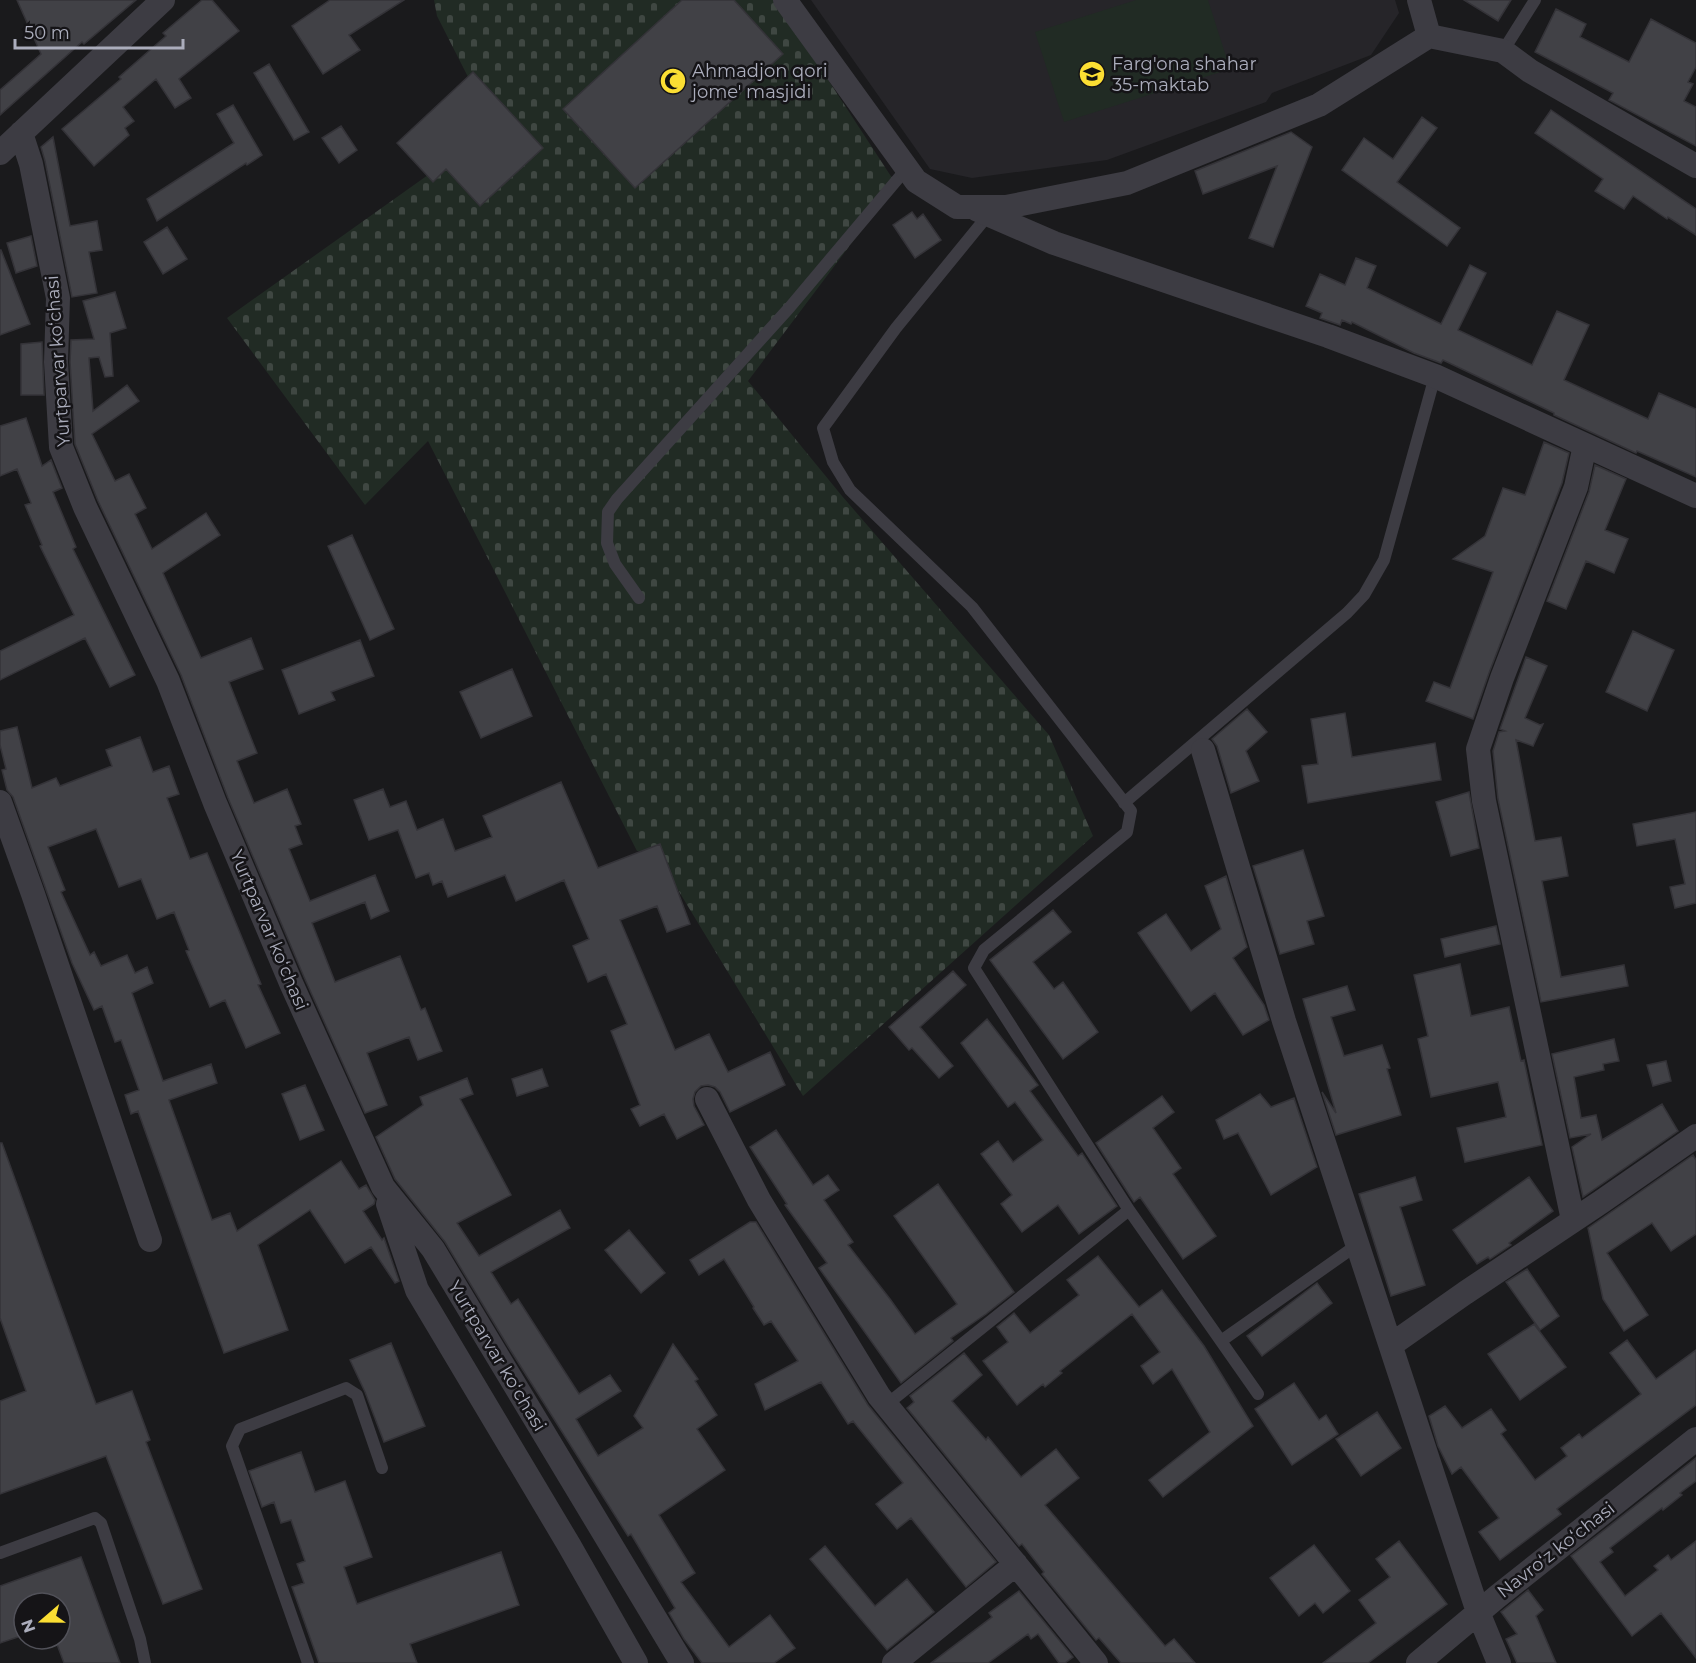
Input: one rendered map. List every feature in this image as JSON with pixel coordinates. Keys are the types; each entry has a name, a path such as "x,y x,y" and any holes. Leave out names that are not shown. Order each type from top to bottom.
{"street":[{"path":"0,153 163,0"},
{"path":"785,0 916,181 957,207 980,211 1054,243 1328,336 1435,376 1696,496"},
{"path":"1419,0 1429,36"},
{"path":"980,211 1127,183 1319,105 1429,36 1503,51 1530,71 1696,166"},
{"name":"Yurtparvar koʻchasi","path":"21,133 31,164 58,298 56,362 61,447 85,507 168,681 219,814 291,983 383,1187 433,1249 682,1663"},
{"path":"1574,1220 1484,801 1478,749 1502,678 1576,487 1585,444"},
{"path":"1203,750 1284,1021 1479,1612 1500,1663"},
{"path":"0,802 150,1240"},
{"path":"707,1099 759,1200 886,1405 1096,1663"},
{"path":"1391,1345 1696,1136"},
{"path":"383,1187 417,1290 569,1545 636,1663"},
{"name":"Navroʻz koʻchasi","path":"1418,1663 1696,1439"},
{"path":"894,1663 1016,1564"}],"lane":[{"path":"1503,51 1535,0"},
{"path":"639,598 615,564 607,543 608,512 616,499 790,307 906,168"},
{"path":"980,211 823,428 833,462 850,490 972,607 1131,811 1127,831 984,950 974,968 1129,1210 1258,1394"},
{"path":"1124,803 1347,613 1364,595 1384,560 1435,376"},
{"path":"886,1405 1129,1210"},
{"path":"1221,1341 1357,1245"},
{"path":"308,1663 232,1446 240,1429 346,1388 357,1395 382,1468"},
{"path":"0,1553 95,1518 101,1523 140,1639 145,1663"}],"shaded area":[{"name":"Farg'ona shahar 35-maktab","path":"811,0 1395,0 1399,13 1371,55 1272,93 1266,102 1107,160 972,178 930,169"}],"green space":[{"path":"434,0 776,0 896,184 748,381 842,496 1049,735 1093,836 803,1096 655,852 637,851 428,441 365,505 227,318 494,128 437,16"},
{"path":"1136,0 1208,0 1230,69 1064,122 1035,32"}],"building":[{"path":"17,0 136,0 84,44 82,42 0,115 0,90 41,54"},
{"path":"202,0 212,0 239,31 179,79 191,98 175,108 156,79 123,107 134,121 125,128 129,135 94,166 62,129 121,79 119,77 166,36 163,33"},
{"path":"330,0 404,0 349,35 360,50 323,74 292,26"},
{"name":"Ahmadjon qori jome' masjidi","path":"682,0 734,0 783,54 635,188 563,109"},
{"path":"1464,0 1511,0 1498,21"},
{"path":"1556,9 1586,24 1580,37 1629,62 1651,19 1696,43 1696,67 1688,82 1693,84 1684,101 1696,107 1696,146 1609,100 1613,93 1535,52"},
{"path":"269,64 309,132 294,140 254,73"},
{"path":"473,72 543,148 480,206 446,169 433,182 397,143"},
{"path":"233,105 262,155 157,221 147,199 234,143 217,114"},
{"path":"1551,110 1696,209 1696,235 1633,196 1624,209 1595,191 1603,179 1535,133"},
{"path":"1422,117 1437,128 1397,182 1460,228 1447,246 1342,170 1364,138 1393,159"},
{"path":"341,126 357,150 339,163 322,138"},
{"path":"1291,132 1312,147 1273,247 1249,238 1277,166 1203,194 1195,171"},
{"path":"53,137 70,226 97,221 102,250 89,252 97,293 72,297 41,147"},
{"path":"912,212 917,219 923,214 941,240 915,258 893,225"},
{"path":"167,227 187,259 163,274 144,242"},
{"path":"31,236 37,266 16,273 7,243"},
{"path":"0,250 30,324 0,335"},
{"path":"1356,258 1376,266 1367,288 1441,324 1470,265 1486,273 1458,330 1532,365 1557,311 1589,325 1564,380 1648,419 1659,393 1696,409 1696,477 1637,451 1636,453 1443,360 1441,363 1414,353 1352,322 1351,324 1342,320 1340,325 1320,318 1322,313 1306,306 1320,274 1345,285"},
{"path":"115,292 126,328 110,333 113,376 105,377 99,357 89,358 93,411 127,385 139,401 92,434 115,481 129,474 146,508 135,514 152,549 206,513 220,535 163,573 201,658 251,638 263,669 229,682 257,753 237,761 254,803 287,789 301,824 295,826 302,844 289,849 310,901 375,875 389,911 371,919 365,902 312,923 335,982 400,956 421,1010 425,1008 442,1051 418,1060 409,1037 367,1053 387,1105 365,1113 228,798 181,675 98,501 75,444 70,362 71,340 94,339 83,301"},
{"path":"42,342 44,395 21,395 21,344"},
{"path":"26,418 42,466 51,460 62,488 53,492 76,547 73,549 135,675 110,687 85,638 0,680 0,651 74,615 40,546 42,545 25,505 31,503 17,469 0,476 0,426"},
{"path":"1544,442 1569,453 1562,483 1473,719 1426,701 1434,682 1450,688 1493,572 1453,559 1485,536 1503,488 1525,495"},
{"path":"1595,465 1626,479 1605,530 1628,539 1614,573 1586,561 1566,609 1547,601 1589,492"},
{"path":"352,535 394,629 370,640 328,546"},
{"path":"1633,631 1674,650 1647,711 1606,692"},
{"path":"360,640 374,676 331,692 335,700 299,714 282,670"},
{"path":"1526,657 1547,666 1525,718 1540,725 1543,724 1533,746 1516,740 1535,841 1561,837 1565,858 1568,876 1542,881 1561,977 1624,965 1628,986 1541,1002 1498,799 1493,751 1499,732 1505,731 1500,729"},
{"path":"512,669 532,716 481,738 460,692"},
{"path":"1247,709 1267,732 1246,751 1259,781 1231,793 1217,746 1212,739"},
{"path":"1345,713 1352,757 1435,743 1441,780 1308,803 1302,766 1318,764 1311,719"},
{"path":"17,727 32,788 56,778 60,786 112,766 106,750 140,737 153,772 169,766 179,794 167,798 190,859 207,853 261,984 258,985 280,1033 246,1048 225,1000 210,1007 186,951 189,950 174,912 157,919 141,879 119,887 96,829 48,847 65,890 61,892 90,955 94,952 101,966 127,955 135,973 147,967 153,983 132,993 163,1081 211,1064 217,1083 169,1100 212,1220 230,1213 237,1231 341,1161 359,1189 366,1185 375,1200 374,1204 363,1211 382,1240 384,1238 399,1281 395,1283 371,1247 345,1263 310,1210 258,1245 288,1330 224,1353 138,1111 131,1114 125,1095 139,1090 121,1040 115,1042 102,1006 94,1010 72,963 13,797 7,790 2,770 6,769 0,745 0,731"},
{"path":"561,782 598,868 660,844 690,924 667,932 657,906 620,920 675,1050 709,1034 728,1072 770,1052 785,1085 730,1112 715,1087 701,1086 695,1092 693,1099 694,1106 704,1125 677,1139 664,1114 640,1126 631,1109 640,1105 611,1031 627,1024 606,974 588,982 573,946 589,939 564,880 516,901 505,875 448,897 442,881 433,885 429,873 416,878 398,830 369,840 354,800 383,789 390,807 406,801 417,830 443,819 455,851 492,837 483,816"},
{"path":"1469,792 1479,848 1451,856 1436,802"},
{"path":"1696,812 1696,903 1675,908 1670,887 1685,884 1675,839 1637,846 1633,824"},
{"path":"1303,850 1324,916 1307,921 1314,944 1280,954 1253,866"},
{"path":"1226,876 1247,947 1233,958 1264,1005 1269,1020 1243,1035 1215,993 1191,1011 1138,933 1166,914 1191,951 1221,929 1205,886"},
{"path":"1053,910 1071,932 1033,962 1054,989 1063,982 1098,1032 1063,1059 990,960"},
{"path":"1496,926 1500,944 1445,957 1441,939"},
{"path":"1460,964 1471,1016 1509,1007 1521,1061 1524,1060 1542,1145 1465,1162 1457,1128 1506,1117 1498,1082 1431,1097 1418,1039 1428,1036 1414,975"},
{"path":"953,971 966,985 920,1027 953,1066 939,1078 912,1048 909,1050 889,1027"},
{"path":"1347,986 1355,1010 1331,1017 1344,1056 1382,1045 1401,1115 1336,1135 1322,1092 1336,1113 1303,999"},
{"path":"987,1019 1038,1085 1030,1091 1078,1156 1082,1153 1117,1206 1079,1234 1058,1205 1022,1232 1001,1204 1012,1195 981,1154 998,1141 1013,1162 1043,1140 1015,1102 1008,1107 961,1043"},
{"path":"1614,1039 1619,1061 1603,1064 1604,1070 1574,1077 1581,1118 1596,1115 1602,1140 1662,1104 1678,1131 1583,1197 1572,1147 1591,1134 1570,1138 1552,1054"},
{"path":"1666,1061 1671,1081 1653,1086 1647,1065"},
{"path":"542,1069 548,1086 517,1096 512,1079"},
{"path":"467,1078 473,1094 460,1099 511,1195 457,1223 479,1256 560,1210 570,1228 491,1272 511,1304 518,1299 579,1394 610,1375 621,1391 576,1419 598,1456 643,1428 634,1416 673,1344 698,1379 695,1381 717,1415 697,1429 725,1470 659,1515 695,1573 681,1582 729,1647 770,1615 795,1648 774,1663 702,1663 684,1639 669,1613 675,1608 631,1534 628,1536 445,1242 395,1179 376,1137 423,1105 420,1097"},
{"path":"305,1085 324,1130 300,1140 282,1094"},
{"path":"1260,1094 1271,1107 1294,1098 1317,1167 1271,1195 1238,1133 1224,1139 1216,1120"},
{"path":"1162,1096 1174,1112 1153,1128 1181,1168 1173,1174 1216,1236 1183,1259 1140,1197 1134,1202 1096,1143"},
{"path":"776,1130 813,1185 828,1175 839,1190 824,1200 853,1242 848,1245 915,1334 957,1304 894,1216 938,1184 1014,1292 951,1338 953,1341 901,1383 819,1268 827,1263 785,1205 787,1204 750,1147"},
{"path":"0,1143 2,1143 96,1404 132,1391 150,1440 146,1442 202,1589 163,1604 106,1456 0,1494 0,1401 26,1391 0,1318"},
{"path":"1693,1155 1696,1160 1696,1234 1671,1251 1652,1223 1607,1253 1648,1315 1624,1331 1603,1299 1588,1228"},
{"path":"1415,1177 1422,1200 1400,1207 1425,1285 1391,1296 1359,1194"},
{"path":"1529,1177 1553,1211 1509,1243 1511,1245 1490,1259 1488,1257 1477,1264 1453,1230"},
{"path":"750,1222 756,1222 868,1405 996,1562 966,1587 911,1518 897,1529 876,1504 903,1483 853,1421 848,1424 821,1382 765,1410 755,1384 798,1361 771,1321 764,1325 724,1259 699,1275 690,1260"},
{"path":"629,1230 665,1273 641,1293 605,1250"},
{"path":"1098,1256 1139,1307 1162,1290 1204,1346 1253,1426 1163,1497 1149,1480 1210,1432 1172,1369 1153,1384 1141,1366 1160,1352 1132,1314 1060,1371 1062,1373 1045,1387 1043,1384 1017,1405 983,1361 1008,1342 997,1327 1014,1313 1030,1333 1079,1295 1067,1280"},
{"path":"1527,1269 1559,1316 1540,1330 1506,1282"},
{"path":"1317,1283 1332,1303 1262,1356 1247,1336"},
{"path":"1534,1324 1566,1367 1520,1400 1488,1354"},
{"path":"1627,1340 1656,1379 1696,1350 1696,1405 1557,1509 1561,1514 1500,1560 1479,1532 1499,1518 1461,1467 1452,1474 1438,1446 1429,1416 1445,1406 1462,1428 1491,1409 1506,1430 1501,1434 1535,1480 1567,1456 1561,1448 1579,1434 1582,1438 1641,1394 1610,1353"},
{"path":"391,1343 425,1426 384,1442 350,1360"},
{"path":"964,1353 982,1375 952,1401 986,1440 988,1437 1021,1477 1056,1449 1079,1478 1045,1505 1165,1646 1174,1639 1195,1663 1121,1663 1099,1638 1096,1640 1042,1574 1044,1572 1022,1544 1019,1546 907,1408 914,1402 910,1396"},
{"path":"1294,1383 1319,1420 1326,1415 1338,1434 1292,1465 1255,1409"},
{"path":"1377,1412 1401,1448 1361,1476 1336,1439"},
{"path":"301,1452 315,1492 345,1481 372,1557 344,1567 357,1604 501,1552 519,1605 410,1644 417,1663 319,1663 292,1587 304,1583 297,1564 305,1561 291,1520 281,1523 274,1502 262,1507 249,1471"},
{"path":"1696,1458 1696,1481 1663,1510 1662,1508 1610,1548 1613,1552 1600,1562 1625,1596 1658,1570 1654,1566 1668,1555 1671,1560 1696,1541 1696,1658 1661,1613 1632,1636 1571,1556"},
{"path":"1399,1541 1447,1604 1368,1663 1323,1663 1376,1623 1359,1600 1390,1577 1376,1559"},
{"path":"1314,1545 1350,1591 1323,1613 1315,1603 1299,1616 1270,1578"},
{"path":"825,1546 875,1606 907,1579 934,1612 887,1650 810,1559"},
{"path":"81,1557 120,1663 64,1663 60,1651 72,1651 72,1591 12,1591 12,1639 0,1643 0,1586"},
{"path":"1528,1590 1543,1610 1536,1616 1556,1663 1517,1663 1506,1639 1517,1634 1501,1612"},
{"path":"1019,1591 1073,1657 1065,1663 1059,1663 1038,1634 1031,1639 1028,1634 988,1663 931,1663 992,1617 989,1613"}],"place":[{"name":"Farg'ona shahar 35-maktab","path":"1092,74"},
{"name":"Ahmadjon qori jome' masjidi","path":"673,81"}]}
